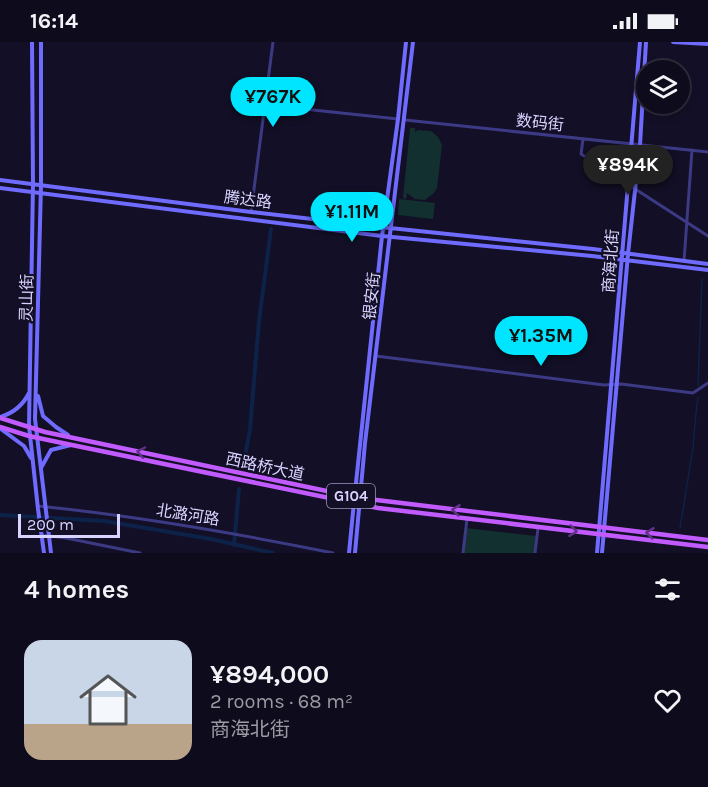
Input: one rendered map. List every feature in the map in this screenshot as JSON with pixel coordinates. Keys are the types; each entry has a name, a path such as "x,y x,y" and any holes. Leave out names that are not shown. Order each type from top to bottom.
{"main road":[{"name":"灵山街","path":"32,42 33,192 29,436 44,553"},
{"name":"灵山街","path":"41,42 41,185 35,419 51,553"},
{"name":"银安街","path":"355,553 357,500 382,236 406,42"},
{"name":"银安街","path":"349,553 376,356 413,42"},
{"name":"商海北街","path":"614,385 621,259 640,42"},
{"name":"商海北街","path":"599,553 614,385 640,145 646,42"},
{"path":"673,42 708,44"},
{"name":"腾达路","path":"0,180 251,212 708,264"},
{"name":"腾达路","path":"0,188 382,236 621,259 708,270"},
{"path":"0,417 8,415 23,405 30,392"},
{"path":"37,392 44,416 71,437"},
{"path":"0,412 8,415"},
{"name":"西路桥大道","path":"0,417 36,429 357,500 378,508 708,547"},
{"path":"0,428 24,446 33,460"},
{"name":"西路桥大道","path":"0,428 72,445 357,500 708,540"},
{"path":"0,433 13,437"},
{"path":"41,471 51,450 72,445"}],"street":[{"path":"251,212 273,42"},
{"path":"265,105 398,119"},
{"name":"数码街","path":"405,120 708,152"},
{"path":"583,139 581,154 708,236"},
{"path":"684,261 692,150"},
{"path":"376,356 604,385 693,393 708,383"},
{"name":"北潞河路","path":"38,508 96,513 233,533 333,553"},
{"path":"463,553 467,518"},
{"path":"536,553 538,526"},
{"path":"42,535 140,553"}],"green space":[{"path":"410,128 415,128 415,132 418,130 431,131 442,145 437,188 425,200 415,199 407,193 406,199 403,198"},
{"path":"399,199 435,203 433,219 398,215"},
{"path":"465,528 536,536 534,553 462,553"}],"waterway":[{"path":"244,463 250,429 259,321 271,229"},
{"path":"698,385 702,279"},
{"path":"680,528 693,448 698,397"},
{"path":"234,545 239,489"},
{"path":"0,515 104,521 211,539 273,553"}]}
